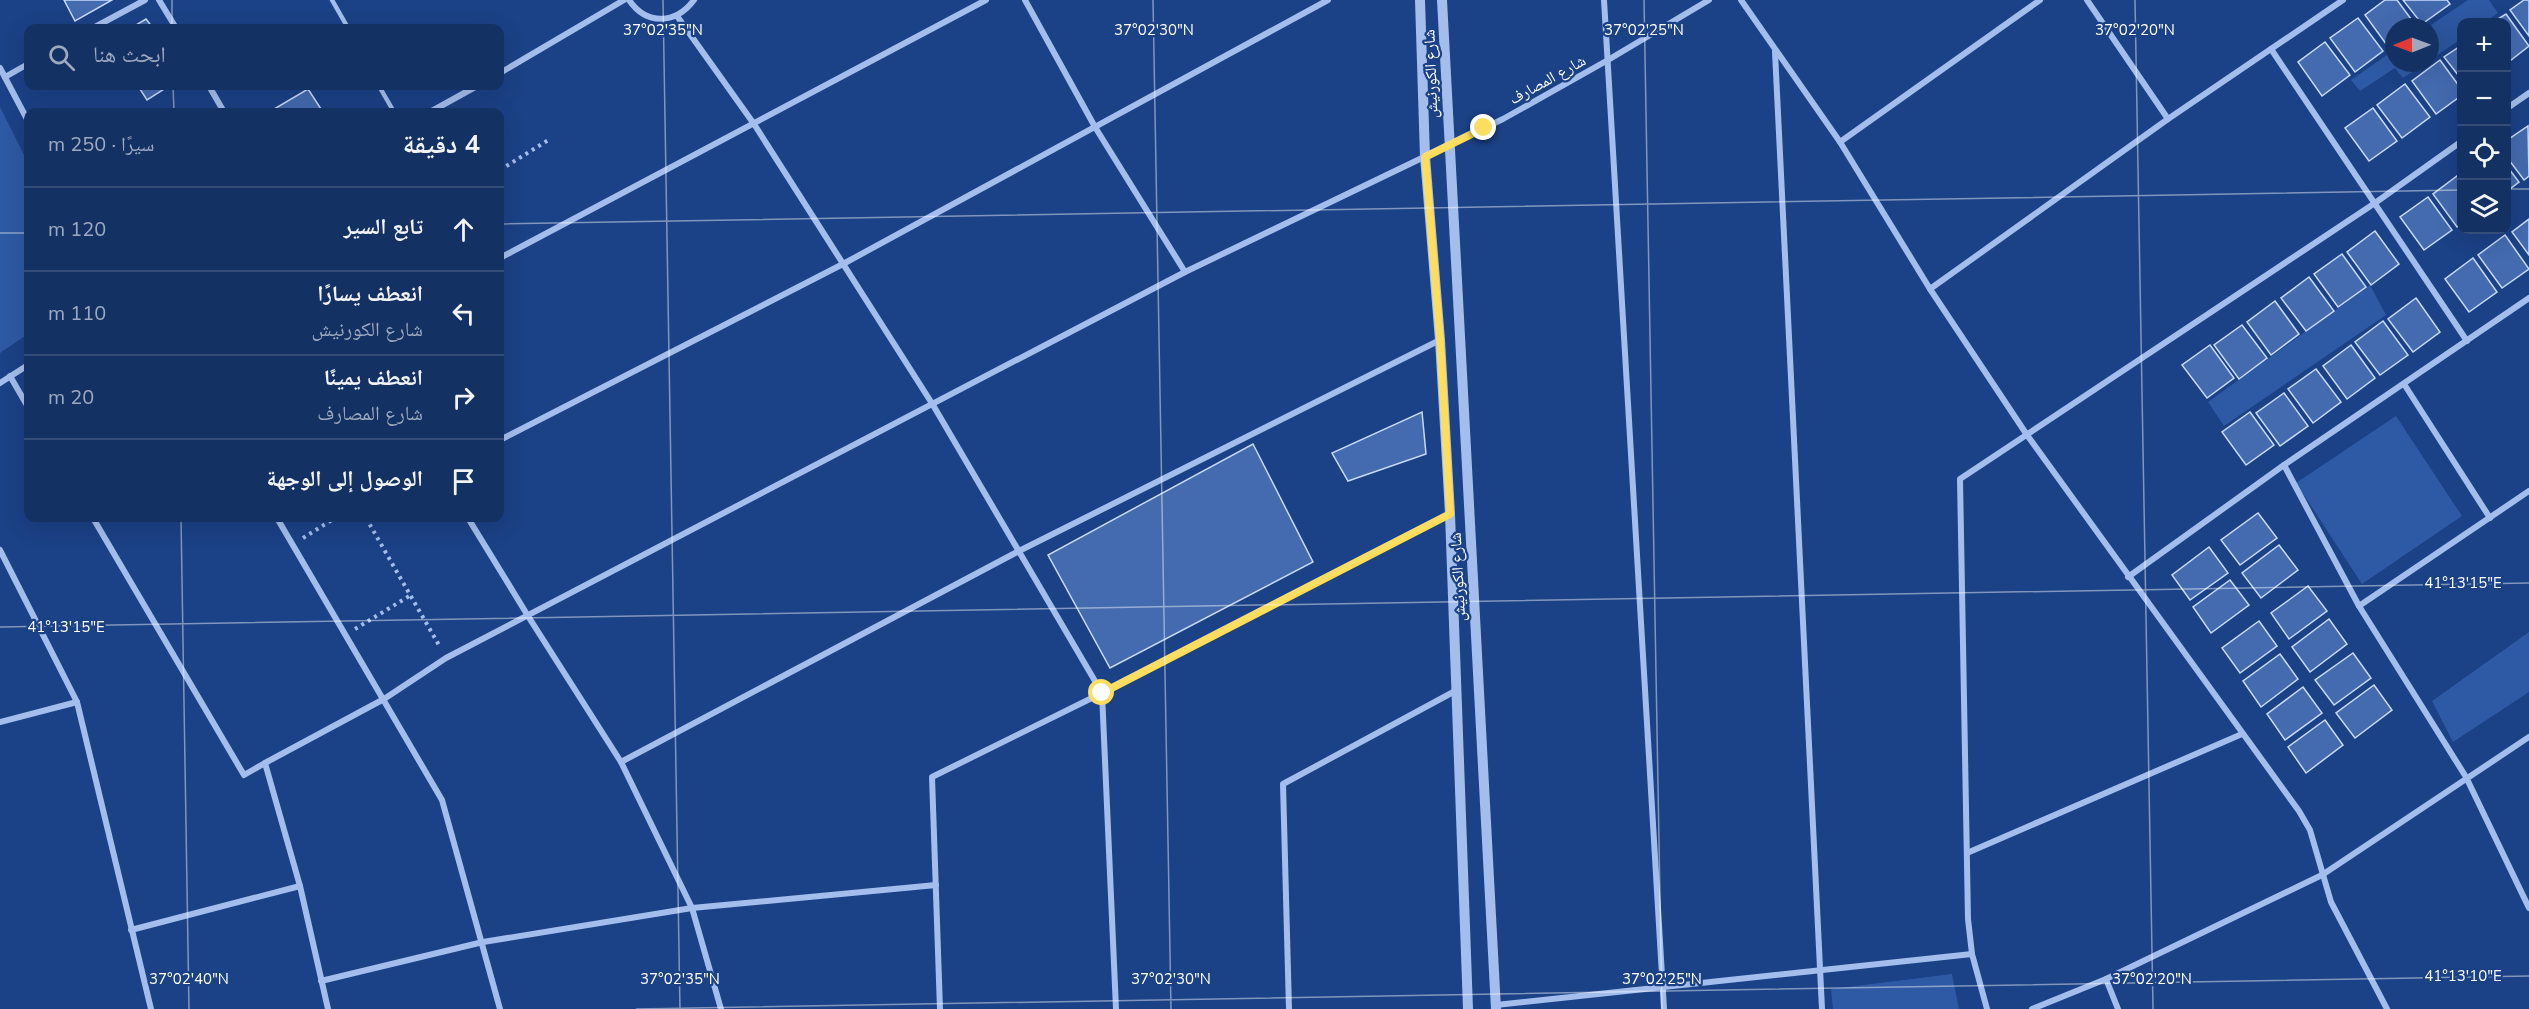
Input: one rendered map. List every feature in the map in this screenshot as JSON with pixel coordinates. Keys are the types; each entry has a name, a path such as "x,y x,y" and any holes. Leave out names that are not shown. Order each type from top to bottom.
{"street":[{"path":"100,24 145,0"},
{"path":"159,0 174,24"},
{"path":"504,71 624,0"},
{"path":"629,0 643,14 654,18 677,16 694,0"},
{"path":"504,256 986,0"},
{"path":"1025,0 1095,128 1185,272"},
{"path":"504,438 843,264 1328,0"},
{"name":"شارع الكورنيش","path":"1420,0 1425,157 1440,340 1450,514 1458,690 1467,1009"},
{"name":"شارع الكورنيش","path":"1442,0 1448,146 1496,1007"},
{"path":"1604,0 1664,1009"},
{"name":"شارع المصارف","path":"95,522 244,775 384,699 446,658 1185,272 1503,119 1709,0"},
{"path":"1741,0 1839,142 1930,289 2027,435 2299,811 2310,830 2322,875 2342,926 2387,1009"},
{"path":"1839,142 2040,0"},
{"path":"2087,0 2168,119"},
{"path":"1930,289 2168,119 2343,0"},
{"path":"677,16 754,124 933,405 1102,693 1116,1009"},
{"path":"2271,49 2467,341"},
{"path":"1775,51 1822,970 1822,1009"},
{"path":"5,77 24,66"},
{"path":"0,68 24,113"},
{"path":"210,90 222,108"},
{"path":"437,108 470,90"},
{"path":"2511,106 2529,93"},
{"path":"1988,1009 1972,954 1968,919 1960,479 2375,203 2457,145"},
{"path":"2128,577 2284,465 2529,298"},
{"path":"621,762 1019,551 1440,340"},
{"path":"0,382 24,367"},
{"path":"10,376 24,400"},
{"path":"2404,384 2490,518"},
{"path":"2284,465 2359,606 2466,777 2529,908"},
{"path":"2359,606 2529,491"},
{"path":"940,1009 932,777 1102,693 1450,514"},
{"path":"279,522 442,800 500,1009"},
{"path":"470,522 621,762 692,908 721,1009"},
{"path":"0,550 77,702 151,1009"},
{"path":"1289,1009 1283,784 1458,690"},
{"path":"0,722 77,702"},
{"path":"1967,853 2242,734"},
{"path":"2032,1009 2106,979 2322,875 2529,736"},
{"path":"265,763 300,886 328,1009"},
{"path":"321,981 483,942 692,908 936,885"},
{"path":"131,930 300,886"},
{"path":"1496,1007 1972,954"},
{"path":"2106,979 2118,1009"}],"lane":[{"path":"332,0 346,24"},
{"path":"381,90 392,108"}],"path":[{"path":"504,168 550,139"},
{"path":"293,544 329,522"},
{"path":"368,522 446,658"},
{"path":"345,634 411,595"}],"shaded area":[{"path":"2468,0 2489,0 2498,13 2491,18 2457,18 2457,42 2439,54 2439,20"},
{"path":"2385,56 2385,72 2389,72 2360,91 2351,80"},
{"path":"2398,72 2412,72 2403,78"},
{"path":"0,107 24,155 24,337 0,353"},
{"path":"2370,285 2386,315 2224,426 2208,402"},
{"path":"2396,416 2462,516 2362,584 2296,483"},
{"path":"2529,632 2529,692 2453,742 2432,701"},
{"path":"1952,974 1959,1009 1833,1009 1831,989"}],"building":[{"path":"64,0 112,0 75,21"},
{"path":"2385,0 2397,0 2410,18 2385,18 2385,42 2365,15"},
{"path":"2403,0 2447,0 2450,4 2430,18 2417,18"},
{"path":"2524,0 2529,0 2529,36 2510,10"},
{"path":"2358,18 2383,51 2355,72 2330,38"},
{"path":"146,19 150,24 138,24"},
{"path":"2511,21 2529,46 2511,60"},
{"path":"2325,42 2350,75 2322,96 2298,62"},
{"path":"2457,48 2457,74 2444,57"},
{"path":"2439,61 2457,83 2457,99 2436,114 2412,81 2424,72 2439,72"},
{"path":"2405,84 2430,117 2402,138 2377,105"},
{"path":"141,90 163,90 147,100"},
{"path":"309,90 320,108 276,108"},
{"path":"2373,108 2397,141 2369,161 2345,128"},
{"path":"2528,126 2529,176 2524,180 2511,163 2511,138"},
{"path":"2511,172 2519,182 2511,188"},
{"path":"2457,176 2457,227 2433,194"},
{"path":"2428,197 2452,230 2424,250 2400,217"},
{"path":"2529,219 2529,255 2512,232"},
{"path":"2375,231 2399,264 2371,285 2347,252"},
{"path":"2505,235 2529,269 2502,288 2478,255"},
{"path":"2342,254 2366,287 2338,307 2314,274"},
{"path":"2473,258 2497,292 2469,312 2445,279"},
{"path":"2309,277 2334,311 2306,331 2281,298"},
{"path":"2416,298 2440,332 2413,352 2388,319"},
{"path":"2275,301 2299,334 2271,355 2247,322"},
{"path":"2383,321 2408,355 2380,375 2355,342"},
{"path":"2242,325 2267,358 2239,379 2214,345"},
{"path":"2210,345 2234,378 2207,398 2182,365"},
{"path":"2351,345 2375,378 2347,399 2323,366"},
{"path":"2316,369 2341,402 2313,423 2288,389"},
{"path":"2284,393 2308,426 2280,446 2256,413"},
{"path":"1422,412 1426,454 1348,481 1332,453"},
{"path":"2250,412 2274,445 2246,465 2222,432"},
{"path":"1253,444 1313,562 1110,668 1048,555"},
{"path":"2258,513 2277,538 2240,565 2221,540"},
{"path":"2279,545 2298,570 2261,598 2242,573"},
{"path":"2209,547 2228,573 2190,600 2172,575"},
{"path":"2230,580 2249,605 2211,633 2193,607"},
{"path":"2308,586 2327,611 2289,639 2271,613"},
{"path":"2329,619 2347,644 2310,672 2292,647"},
{"path":"2259,621 2277,646 2240,673 2222,648"},
{"path":"2353,653 2371,678 2334,705 2315,680"},
{"path":"2280,654 2298,679 2261,707 2243,681"},
{"path":"2374,685 2392,710 2355,738 2336,713"},
{"path":"2303,687 2322,713 2285,740 2267,714"},
{"path":"2325,720 2343,745 2306,773 2288,747"}],"route":[{"path":"1102,693 1450,514 1440,340 1425,157 1484,128"}]}
